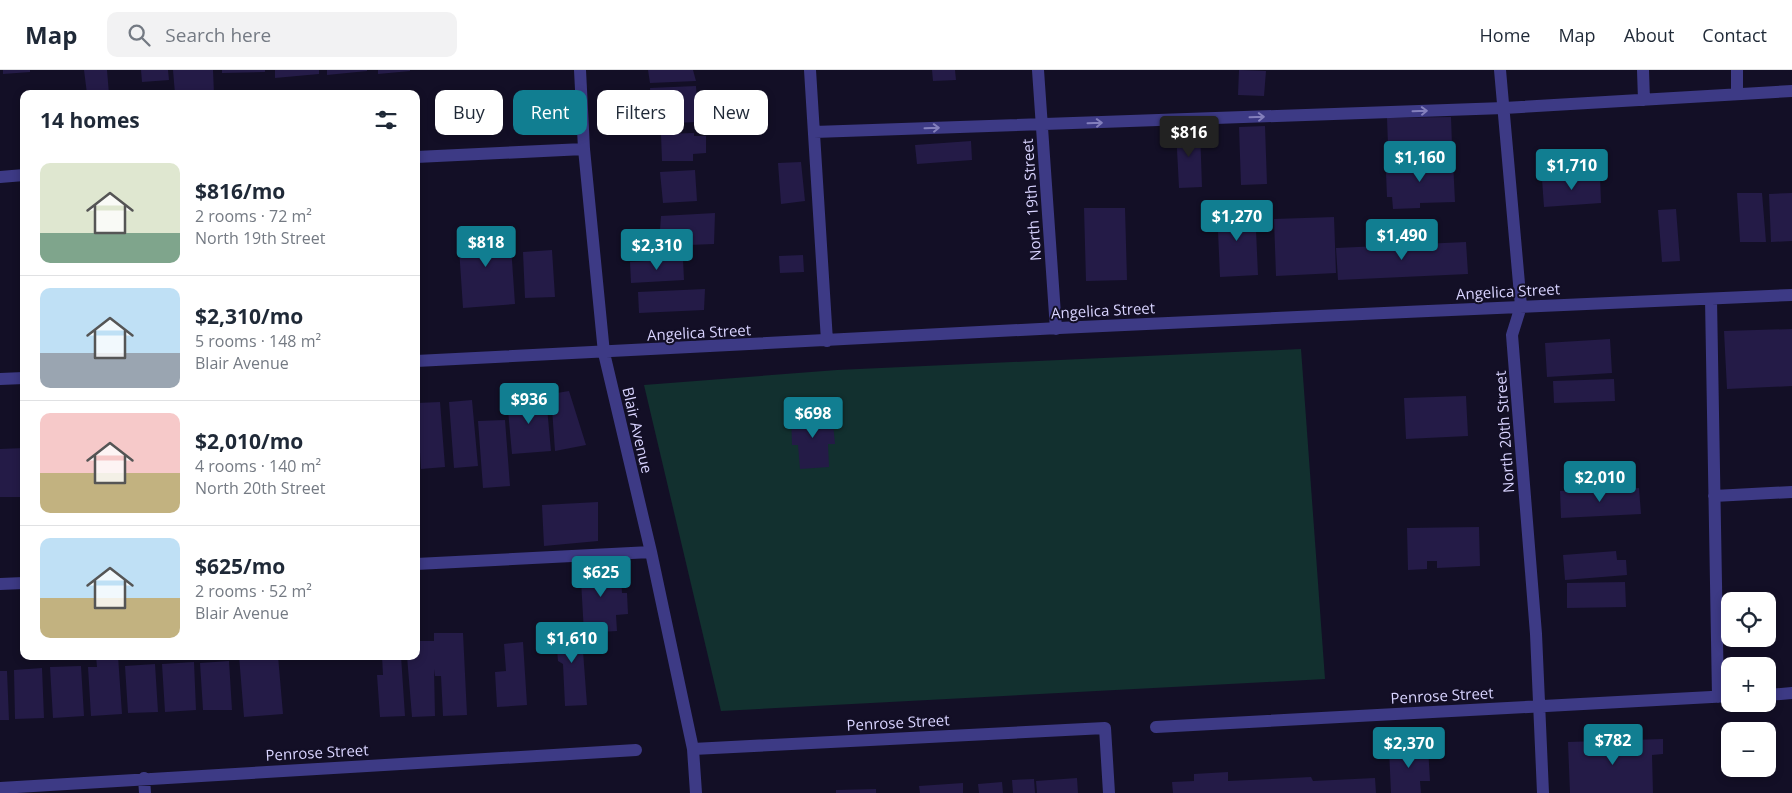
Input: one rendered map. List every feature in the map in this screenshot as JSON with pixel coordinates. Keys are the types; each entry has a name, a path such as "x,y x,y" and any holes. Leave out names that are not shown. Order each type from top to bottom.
{"street":[{"name":"Blair Avenue","path":"580,70 584,149 604,354 651,552 693,749 696,793"},
{"path":"810,70 827,341"},
{"name":"North 19th Street","path":"1038,70 1056,328"},
{"name":"North 20th Street","path":"1500,70 1520,306 1512,335 1540,706 1543,793"},
{"path":"1643,70 1644,100"},
{"path":"1737,70 1738,94"},
{"path":"814,132 1504,108 1792,91"},
{"path":"420,157 584,149"},
{"path":"0,176 20,175"},
{"name":"Angelica Street","path":"420,361 604,354 1056,328 1792,295"},
{"path":"1711,299 1714,496 1722,657"},
{"path":"0,379 20,378"},
{"path":"1714,496 1792,492"},
{"path":"420,564 651,552"},
{"path":"0,584 20,583"},
{"path":"1776,694 1792,693"},
{"name":"Penrose Street","path":"1156,727 1721,697"},
{"name":"Penrose Street","path":"693,749 1105,728 1109,793"},
{"name":"Penrose Street","path":"0,788 636,750"},
{"path":"144,778 145,793"}],"green space":[{"path":"1301,349 1325,679 721,711 644,385 837,370"}],"building":[{"path":"3,70 30,70 30,72 3,74"},
{"path":"84,70 107,70 109,90 86,90"},
{"path":"141,70 168,70 169,80 142,82"},
{"path":"173,70 213,70 214,90 175,90"},
{"path":"222,70 265,70 265,72 222,73"},
{"path":"275,70 319,70 319,74 275,78"},
{"path":"327,70 367,70 367,71 327,75"},
{"path":"378,70 410,70 410,71 378,74"},
{"path":"648,70 693,70 696,81 650,83"},
{"path":"932,70 955,70 956,80 933,81"},
{"path":"1239,70 1266,71 1264,96 1238,95"},
{"path":"696,86 696,90 694,90 694,122 684,123 684,90 650,90 650,88"},
{"path":"1451,117 1452,145 1388,145 1387,118"},
{"path":"1265,126 1267,184 1241,185 1239,127"},
{"path":"1200,129 1202,187 1179,188 1176,130"},
{"path":"684,133 694,133 694,136 706,136 706,153 693,154 693,161 662,161 661,135 684,135"},
{"path":"971,141 972,160 917,164 915,145"},
{"path":"1600,152 1601,173 1541,175 1540,154"},
{"path":"1416,160 1417,163 1453,161 1455,202 1420,203 1420,208 1393,209 1392,197 1387,197 1386,172 1390,172 1390,161"},
{"path":"801,162 805,201 781,204 778,163"},
{"path":"695,170 697,201 663,203 660,172"},
{"path":"1600,176 1601,203 1544,207 1542,179"},
{"path":"1737,193 1762,193 1766,242 1740,242"},
{"path":"1792,193 1792,241 1771,242 1769,194"},
{"path":"1255,207 1258,275 1220,277 1217,208"},
{"path":"1084,208 1125,208 1127,280 1086,281"},
{"path":"1676,209 1680,261 1662,262 1658,210"},
{"path":"715,213 714,244 663,246 660,230 661,216"},
{"path":"1334,217 1336,273 1276,276 1274,219"},
{"path":"499,227 499,232 510,232 515,304 463,308 458,233 469,232 470,228"},
{"path":"1466,242 1468,274 1338,280 1336,248"},
{"path":"552,250 555,297 525,298 523,252"},
{"path":"803,255 804,272 780,273 779,256"},
{"path":"683,259 684,280 631,283 630,262"},
{"path":"705,289 704,310 639,313 638,292"},
{"path":"1792,329 1792,386 1727,389 1724,331"},
{"path":"1610,339 1612,373 1547,377 1545,343"},
{"path":"1614,379 1615,401 1554,403 1553,381"},
{"path":"569,391 586,445 555,451 551,394"},
{"path":"546,396 551,451 512,454 507,399"},
{"path":"1466,396 1468,436 1406,439 1404,398"},
{"path":"472,400 478,466 454,468 449,402"},
{"path":"440,402 445,467 421,469 420,403"},
{"path":"832,413 835,444 828,444 829,467 800,469 798,445 792,445 791,415"},
{"path":"505,420 510,486 483,488 478,421"},
{"path":"20,448 20,497 0,497 0,449"},
{"path":"1639,488 1641,514 1561,518 1560,491"},
{"path":"598,502 598,541 544,546 542,505"},
{"path":"1479,527 1480,566 1437,568 1437,561 1427,561 1427,569 1408,570 1407,528"},
{"path":"1616,551 1617,560 1626,560 1627,575 1565,580 1563,555"},
{"path":"608,562 609,576 621,575 622,593 627,593 628,614 616,615 617,631 584,633 580,563"},
{"path":"1625,582 1626,607 1567,608 1567,583"},
{"path":"581,624 587,705 565,706 563,664 558,661 555,627"},
{"path":"434,633 463,633 467,715 443,716 441,676 435,676 434,669 435,716 412,717 407,660 420,660 420,641 434,641"},
{"path":"523,642 527,705 497,707 495,672 506,671 504,644"},
{"path":"96,660 118,660 122,714 91,716 88,667 97,667"},
{"path":"239,660 278,660 283,714 244,717"},
{"path":"382,660 401,660 405,716 380,717 377,675 383,675"},
{"path":"229,661 232,710 203,710 200,663"},
{"path":"194,662 196,710 165,712 162,664"},
{"path":"155,664 158,712 128,713 125,666"},
{"path":"81,666 84,716 53,718 50,667"},
{"path":"42,668 44,718 15,719 14,670"},
{"path":"0,671 7,671 9,720 0,720"},
{"path":"1663,739 1663,754 1652,755 1653,793 1570,793 1568,742"},
{"path":"1428,747 1430,781 1420,781 1421,793 1391,793 1389,749"},
{"path":"1228,772 1228,781 1311,777 1313,781 1375,778 1376,793 1173,793 1172,782 1194,781 1194,774"},
{"path":"1077,778 1078,793 1037,793 1036,781"},
{"path":"1034,779 1035,793 1013,793 1012,780"},
{"path":"1002,782 1003,793 979,793 978,784"},
{"path":"963,783 963,793 920,793 919,786"},
{"path":"876,789 876,793 836,793 836,790"}]}
